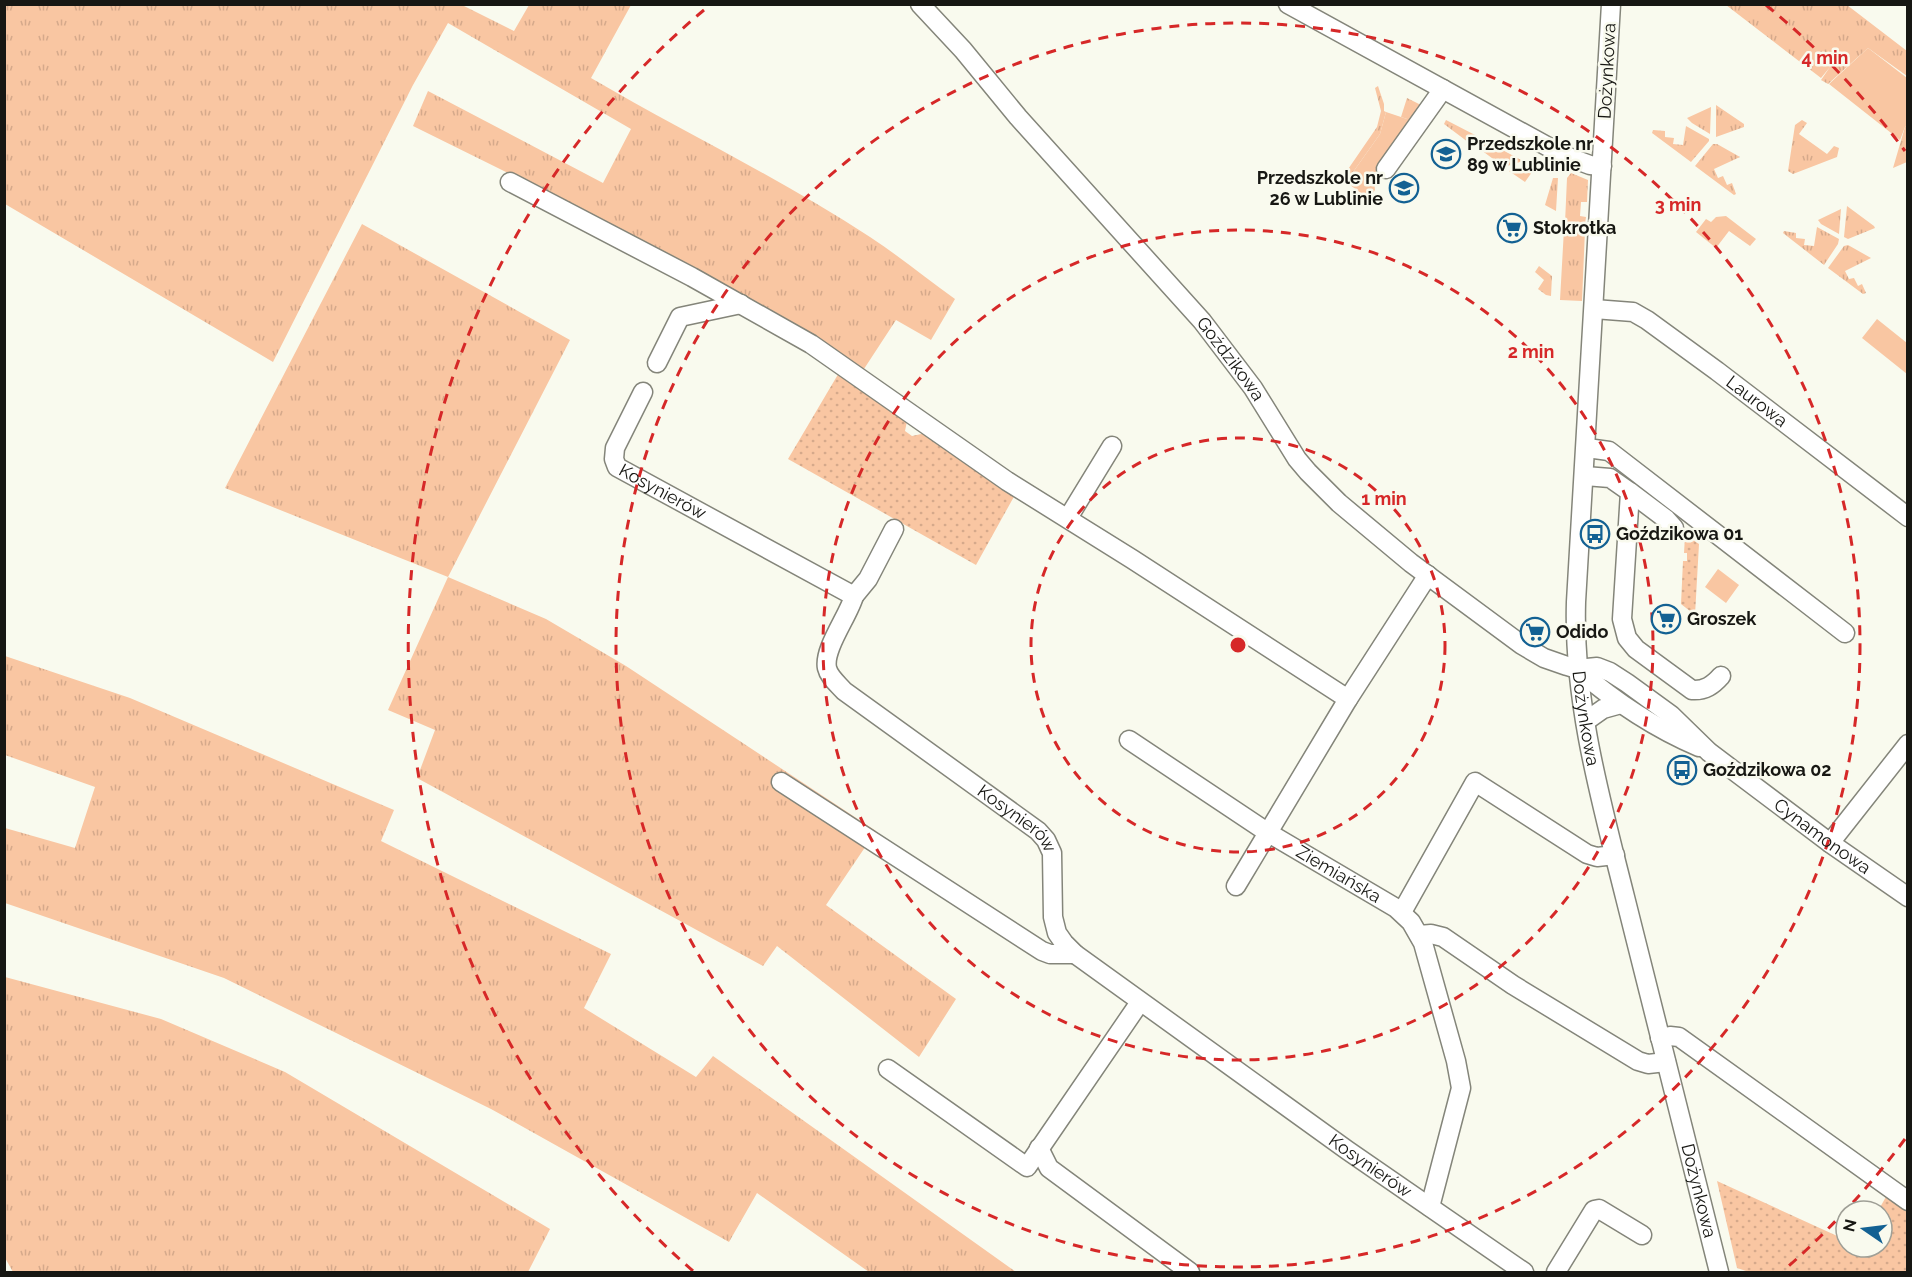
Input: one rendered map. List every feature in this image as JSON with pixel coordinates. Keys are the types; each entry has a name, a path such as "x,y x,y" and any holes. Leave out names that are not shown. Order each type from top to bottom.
{"street":[{"name":"Goździkowa","path":"920,4 963,50 1018,117 1202,321 1253,388 1297,459 1308,472 1340,503 1428,575 1522,645 1544,658 1578,669"},
{"path":"1288,4 1563,155 1590,165 1602,166"},
{"name":"Dożynkowa","path":"1611,4 1587,448 1575,622 1578,669 1586,721 1615,855 1719,1272"},
{"path":"1386,169 1443,88"},
{"path":"510,182 741,304 811,344 1007,481 1348,699"},
{"path":"657,363 680,317 741,304"},
{"name":"Laurowa","path":"1594,309 1633,312 1647,320 1908,518"},
{"name":"Kosynierów","path":"643,392 615,448 614,459 617,467 854,596 827,658 827,669 833,679 844,691 1038,831 1046,840 1052,853 1053,918 1057,933 1076,954 1430,1208 1524,1272"},
{"path":"1068,518 1112,446"},
{"path":"1587,448 1609,451 1845,633"},
{"path":"1585,476 1610,478 1666,519 1674,528"},
{"path":"1630,492 1622,619 1627,638 1636,649 1692,690 1701,691 1721,676"},
{"path":"854,596 868,579 894,529"},
{"path":"1236,886 1348,699 1428,575"},
{"name":"Cynamonowa","path":"1578,669 1597,667 1619,677 1671,715 1709,752 1830,843 1908,897"},
{"name":"Cynamonowa","path":"1578,669 1621,704 1675,737 1709,752"},
{"path":"1586,721 1603,709 1621,704"},
{"name":"Ziemiańska","path":"1129,740 1267,832 1402,912 1411,922 1419,935 1456,1061 1461,1088 1430,1208"},
{"path":"1830,843 1908,744"},
{"path":"781,782 1042,951 1050,954 1076,954"},
{"path":"1402,912 1475,782 1587,854 1597,857 1615,855"},
{"path":"1419,935 1431,934 1443,937 1513,985 1638,1061 1648,1064 1666,1062"},
{"path":"888,1069 1027,1167 1140,1002"},
{"path":"1660,1038 1679,1037 1908,1201"},
{"path":"1039,1148 1049,1168 1190,1272"},
{"path":"1556,1272 1594,1210 1599,1209 1642,1235"}],"green space":[{"path":"5,5 462,5 514,31 529,5 631,5 591,78 836,215 881,244 955,299 931,340 896,320 862,372 722,283 613,225 413,126 428,91 603,183 631,129 448,23 413,85 273,362 5,204"},
{"path":"1726,5 1847,5 1907,51 1907,76 1868,48 1828,84 1821,80 1830,67 1821,78"},
{"path":"1868,48 1907,78 1907,126 1900,140 1829,84"},
{"path":"1378,86 1386,112 1380,134 1346,182 1342,178 1377,127 1381,111 1375,88"},
{"path":"1407,98 1423,106 1379,173 1381,160 1407,119 1401,117"},
{"path":"1716,105 1744,124 1744,127 1716,137"},
{"path":"1711,107 1710,134 1687,118"},
{"path":"1386,112 1407,119 1407,124 1381,160 1379,173 1374,180 1375,190 1369,199 1346,182 1380,134"},
{"path":"1446,120 1477,136 1472,145 1444,124"},
{"path":"1802,120 1807,123 1799,134 1827,154 1834,146 1839,148 1837,157 1793,174 1788,171 1795,125"},
{"path":"1686,126 1709,139 1691,162 1652,133 1653,130 1665,131 1665,137 1674,138 1673,144 1683,145"},
{"path":"1907,126 1907,162 1893,168 1905,127"},
{"path":"1482,139 1523,161 1504,167 1477,147"},
{"path":"1713,144 1740,157 1714,169 1718,178 1723,176 1727,185 1732,183 1736,194 1734,195 1695,166"},
{"path":"1539,162 1525,182 1509,171"},
{"path":"1571,173 1588,180 1587,202 1581,202 1580,216 1586,217 1585,224 1565,223 1567,178"},
{"path":"1553,178 1558,178 1556,211 1545,205"},
{"path":"1847,206 1875,228 1848,239 1844,237"},
{"path":"1841,209 1839,234 1818,220"},
{"path":"1726,216 1756,239 1750,246 1729,231 1716,248 1696,232 1706,219 1711,222 1716,217"},
{"path":"362,224 570,340 448,577 225,488"},
{"path":"1817,227 1839,239 1824,265 1783,233 1784,231 1796,233 1796,238 1805,239 1804,245 1814,246"},
{"path":"1564,229 1585,230 1582,301 1560,300"},
{"path":"1848,245 1871,258 1845,271 1849,279 1854,278 1858,286 1862,284 1866,293 1863,294 1828,268 1844,246"},
{"path":"1539,266 1552,276 1551,296 1538,289 1544,280 1535,272"},
{"path":"1877,319 1907,343 1907,374 1862,338"},
{"path":"840,371 908,416 905,431 912,436 926,433 1016,493 976,565 788,459"},
{"path":"1685,536 1699,544 1695,615 1681,604 1683,561 1687,561 1687,553 1684,553"},
{"path":"1718,569 1739,585 1726,603 1705,587"},
{"path":"448,577 546,619 626,666 876,831 826,905 956,999 919,1057 777,946 763,966 417,778 435,730 388,710"},
{"path":"5,656 130,698 394,810 381,841 611,954 584,1008 696,1077 713,1056 1016,1272 869,1272 757,1193 729,1242 491,1109 224,978 5,903 5,828 75,848 95,787 5,755"},
{"path":"5,977 161,1019 285,1072 550,1229 528,1272 13,1272 4,1256"},
{"path":"1717,1181 1834,1235 1834,1259 1894,1259 1894,1200 1907,1210 1907,1272 1749,1272 1737,1268"}],"place":[{"name":"Przedszkole nr 89 w Lublinie","path":"1446,154"},
{"name":"Przedszkole nr 26 w Lublinie","path":"1404,188"},
{"name":"Stokrotka","path":"1512,228"},
{"name":"Goździkowa 01","path":"1595,534"},
{"name":"Groszek","path":"1666,619"},
{"name":"Odido","path":"1535,632"},
{"name":"Goździkowa 02","path":"1682,770"}]}
